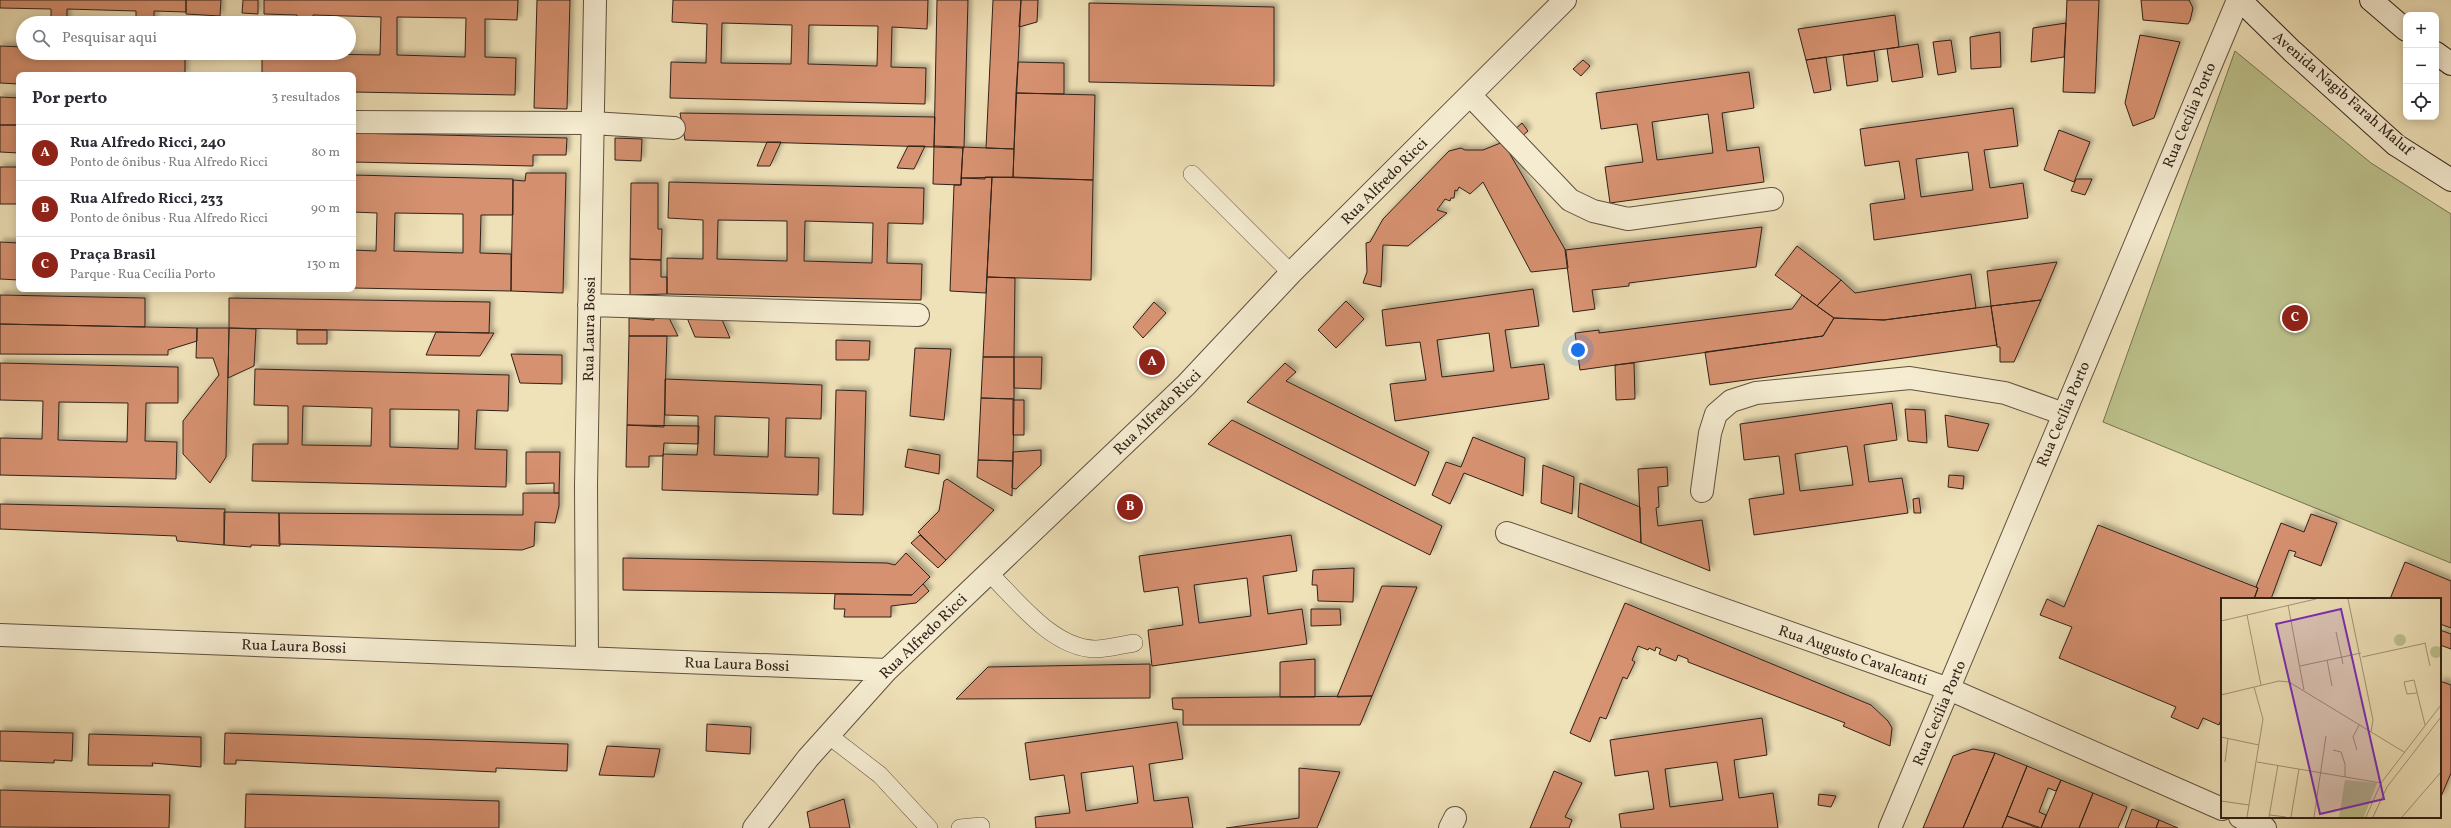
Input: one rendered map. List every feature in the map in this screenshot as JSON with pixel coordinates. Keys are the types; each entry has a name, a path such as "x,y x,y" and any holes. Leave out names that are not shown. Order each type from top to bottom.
{"street":[{"name":"Rua Laura Bossi","path":"587,658 586,485 595,0"},
{"name":"Rua Alfredo Ricci","path":"754,828 828,735 887,670 988,572 1186,385 1291,274 1565,0"},
{"name":"Avenida Nagib Farah Maluf","path":"2239,0 2292,51 2396,145 2451,180"},
{"name":"Rua Cecília Porto","path":"1890,828 2239,0"},
{"path":"2371,0 2403,27"},
{"path":"2439,55 2451,64"},
{"path":"1470,95 1570,200 1593,211 1628,219 1772,199"},
{"path":"356,122 592,123 674,128"},
{"path":"590,305 918,315"},
{"path":"1702,491 1710,433 1716,414 1730,401 1756,393 1910,378 2005,393 2064,414"},
{"name":"Rua Augusto Cavalcanti","path":"1507,533 1949,689 2221,809"},
{"name":"Rua Laura Bossi","path":"0,635 887,670"},
{"path":"2242,818 2265,828"}],"lane":[{"path":"1192,174 1291,274"},
{"path":"988,572 1050,633 1071,645 1095,649 1134,643"},
{"path":"828,735 880,774 929,828"},
{"path":"960,828 981,826"}],"green space":[{"path":"2235,51 2371,163 2451,214 2451,563 2103,422"}],"building":[{"path":"0,0 186,0 186,12 154,11 154,16 136,16 136,11 67,9 67,16 51,16 51,9 0,8"},
{"path":"186,0 221,0 220,16 186,14"},
{"path":"243,0 258,0 258,14 242,13"},
{"path":"264,0 518,0 517,20 485,19 485,57 516,58 515,95 356,92 356,72 262,72 262,60 356,60 356,55 380,55 381,17 264,14","holes":["397,17 466,18 465,57 397,55"]},
{"path":"537,0 570,0 567,109 534,108"},
{"path":"673,0 928,0 927,29 892,27 891,67 926,68 925,104 670,98 671,62 706,63 707,24 672,22","holes":["722,23 792,25 791,64 721,63","809,25 878,26 877,66 808,64"]},
{"path":"937,0 968,0 964,148 934,147"},
{"path":"993,0 1021,0 1014,149 986,148"},
{"path":"1021,0 1038,0 1037,22 1019,27"},
{"path":"2067,0 2099,0 2095,93 2063,92"},
{"path":"2141,0 2189,0 2193,8 2190,21 2188,24 2143,20"},
{"path":"1089,3 1274,7 1274,86 1089,82"},
{"path":"1895,15 1899,47 1806,60 1798,29"},
{"path":"2066,23 2064,57 2031,62 2033,28"},
{"path":"2000,32 2001,67 1971,69 1970,37"},
{"path":"2140,35 2180,42 2154,118 2133,126 2125,103"},
{"path":"1951,40 1956,72 1938,75 1933,42"},
{"path":"1918,44 1923,77 1892,82 1887,49"},
{"path":"0,46 16,47 16,60 185,60 185,72 16,72 16,84 0,83"},
{"path":"1874,51 1878,81 1847,86 1843,55"},
{"path":"1826,57 1831,90 1814,93 1806,60"},
{"path":"1583,60 1590,66 1581,76 1573,69"},
{"path":"1018,62 1064,63 1064,94 1016,93"},
{"path":"1749,72 1754,108 1722,113 1727,151 1759,147 1764,182 1610,203 1605,167 1643,162 1637,124 1601,129 1596,93","holes":["1708,114 1713,153 1657,160 1652,122"]},
{"path":"1016,93 1095,95 1093,180 1013,177"},
{"path":"0,97 16,98 16,125 0,125"},
{"path":"2013,108 2018,146 1984,150 1990,188 2023,183 2028,218 1874,240 1870,204 1905,199 1899,161 1865,166 1860,129","holes":["1968,152 1973,190 1921,197 1916,159"]},
{"path":"680,113 935,117 934,147 685,140"},
{"path":"1522,123 1528,131 1520,138 1514,130"},
{"path":"0,125 16,125 16,153 0,152"},
{"path":"2059,130 2090,142 2074,182 2044,170"},
{"path":"356,133 567,138 566,155 533,155 533,166 356,162"},
{"path":"615,138 642,139 641,161 615,160"},
{"path":"767,142 781,142 770,166 757,166"},
{"path":"1503,142 1566,251 1568,268 1531,272 1483,182 1470,194 1459,187 1457,191 1455,190 1454,198 1451,198 1450,201 1445,199 1437,210 1447,213 1408,246 1383,245 1381,287 1363,283 1367,272 1366,243 1370,242 1383,219 1449,151 1461,148 1465,150 1483,150"},
{"path":"908,146 925,146 914,169 897,168"},
{"path":"934,146 963,147 961,185 933,184"},
{"path":"963,147 1014,149 1013,177 961,178"},
{"path":"0,167 16,167 16,204 0,204"},
{"path":"526,173 566,173 563,293 511,291 513,180 525,181"},
{"path":"356,175 513,179 513,215 481,215 480,253 511,254 511,291 356,288 356,250 376,251 377,213 356,212","holes":["395,213 463,214 463,253 394,251"]},
{"path":"985,177 992,177 986,293 950,291 954,185 961,185 961,178 985,179"},
{"path":"992,177 1093,180 1091,280 987,277"},
{"path":"2076,179 2092,179 2085,195 2071,191"},
{"path":"669,182 924,188 923,224 888,223 887,263 922,264 921,300 667,294 667,258 703,259 703,220 668,218","holes":["718,220 787,221 787,261 717,259","805,221 873,223 872,263 804,261"]},
{"path":"631,183 658,183 658,229 662,229 661,260 630,259"},
{"path":"1762,227 1756,267 1629,283 1629,286 1592,290 1595,309 1573,312 1565,250"},
{"path":"0,242 16,243 16,280 0,279"},
{"path":"1797,246 1841,280 1817,306 1775,275"},
{"path":"630,259 661,260 661,277 667,277 667,294 630,295"},
{"path":"2057,262 2041,300 1991,306 1987,271"},
{"path":"1971,274 1976,308 1884,320 1834,318 1817,306 1841,280 1855,293"},
{"path":"987,277 1015,278 1014,357 983,357"},
{"path":"1533,289 1539,326 1505,330 1511,368 1544,364 1549,399 1395,421 1390,384 1426,380 1420,342 1386,346 1382,310","holes":["1489,333 1494,371 1442,377 1437,340"]},
{"path":"0,295 145,298 145,327 0,324"},
{"path":"1802,295 1834,318 1823,336 1580,370 1575,333 1599,330 1599,333 1792,309"},
{"path":"229,298 490,302 489,333 229,328"},
{"path":"2041,300 2014,362 2000,362 2000,347 1997,347 1991,306"},
{"path":"1346,301 1364,319 1336,348 1318,330"},
{"path":"1154,302 1166,313 1143,338 1133,327"},
{"path":"1991,306 1997,345 1710,385 1705,352 1823,336 1834,318 1884,320"},
{"path":"651,312 666,312 678,336 629,336 629,318 654,320"},
{"path":"685,313 720,315 730,338 695,337"},
{"path":"0,324 197,328 197,341 168,350 168,355 0,354"},
{"path":"197,328 229,328 226,457 210,483 183,454 183,421 219,375 213,358 196,358"},
{"path":"229,328 256,329 254,366 228,378"},
{"path":"297,330 327,330 327,344 297,344"},
{"path":"436,332 494,333 480,356 426,355"},
{"path":"629,336 667,336 664,427 627,425"},
{"path":"836,340 870,341 869,360 836,360"},
{"path":"915,348 951,349 944,420 910,416"},
{"path":"511,354 562,355 562,384 520,383"},
{"path":"983,357 1014,357 1014,399 981,398"},
{"path":"1014,357 1042,357 1041,389 1014,388"},
{"path":"0,363 178,367 178,403 146,403 145,441 177,442 176,479 0,475 0,438 42,439 43,401 0,400","holes":["59,402 128,403 127,442 58,440"]},
{"path":"1285,363 1296,372 1286,381 1429,452 1415,486 1247,402"},
{"path":"1634,363 1635,399 1616,400 1615,365"},
{"path":"255,369 509,375 508,411 477,410 475,449 507,450 506,487 252,481 253,444 288,444 288,406 254,405","holes":["303,406 372,408 371,446 302,445","390,409 459,410 458,449 390,447"]},
{"path":"665,379 822,385 821,419 786,418 785,457 819,458 818,495 662,490 663,454 697,455 698,444 698,416 665,415","holes":["715,416 769,418 768,457 714,455"]},
{"path":"836,390 866,391 863,515 833,514"},
{"path":"981,398 1014,399 1013,461 978,460"},
{"path":"1013,400 1024,400 1024,435 1013,435"},
{"path":"1892,403 1897,440 1864,445 1869,482 1902,478 1908,513 1754,535 1749,499 1784,494 1779,456 1744,460 1740,424","holes":["1847,446 1853,485 1800,491 1795,454"]},
{"path":"1905,409 1925,410 1927,443 1908,441"},
{"path":"1945,415 1989,424 1978,451 1948,447"},
{"path":"1232,420 1442,526 1430,555 1208,444"},
{"path":"627,425 699,426 698,444 664,443 663,456 649,456 649,467 626,467"},
{"path":"1473,437 1525,458 1523,496 1464,473 1450,504 1432,495 1446,462 1461,467"},
{"path":"908,449 940,455 939,474 905,467"},
{"path":"1041,450 1041,465 1016,489 1012,488 1013,452"},
{"path":"526,452 560,452 559,493 554,493 554,483 526,484"},
{"path":"978,460 1013,461 1012,496 977,477"},
{"path":"1543,465 1574,477 1572,514 1541,503"},
{"path":"1667,467 1668,486 1658,487 1659,507 1656,508 1658,526 1702,520 1710,571 1641,543 1638,469"},
{"path":"1949,475 1964,476 1963,489 1948,487"},
{"path":"947,479 994,510 946,560 918,532 939,511 944,481"},
{"path":"1580,483 1640,507 1641,543 1578,517"},
{"path":"523,493 559,493 559,506 555,523 535,522 534,546 522,550 279,544 279,513 523,515"},
{"path":"1919,498 1921,513 1914,513 1913,499"},
{"path":"0,504 225,509 224,545 177,541 176,536 0,529"},
{"path":"224,512 279,513 280,546 251,545 251,547 224,545"},
{"path":"2311,514 2337,523 2321,566 2294,556 2296,552 2289,550 2271,598 2254,598 2258,588 2256,587 2281,523 2304,532"},
{"path":"2098,525 2258,588 2254,598 2221,598 2221,720 2219,725 2203,718 2198,729 2171,717 2176,707 2059,658 2072,627 2040,615 2047,599 2064,607"},
{"path":"920,535 946,560 938,568 911,543"},
{"path":"1291,535 1297,571 1263,576 1268,614 1302,609 1307,644 1152,666 1148,630 1183,625 1178,587 1144,592 1139,556","holes":["1247,578 1251,616 1199,623 1194,585"]},
{"path":"906,553 930,577 912,595 623,590 623,558 887,563 895,565"},
{"path":"2405,562 2451,581 2451,628 2441,624 2441,598 2390,598"},
{"path":"1354,568 1353,602 1318,601 1317,585 1312,585 1313,570"},
{"path":"923,584 929,591 916,603 891,606 891,617 844,617 845,609 834,609 835,594 912,595"},
{"path":"1382,586 1417,587 1372,696 1337,697"},
{"path":"1625,603 1871,705 1888,721 1892,728 1890,746 1843,726 1845,723 1688,662 1688,659 1678,655 1676,661 1659,654 1661,649 1656,647 1655,651 1638,646 1632,660 1635,662 1627,679 1623,677 1606,719 1600,717 1590,742 1570,733"},
{"path":"1311,609 1340,609 1341,625 1311,626"},
{"path":"2441,630 2451,634 2451,649 2441,645"},
{"path":"1315,659 1315,697 1280,697 1280,662"},
{"path":"1150,664 1150,698 956,699 988,667"},
{"path":"2441,681 2451,685 2451,773 2441,797"},
{"path":"1372,696 1360,725 1183,725 1183,710 1173,709 1172,698"},
{"path":"1762,718 1767,755 1734,760 1739,798 1773,793 1778,828 1621,828 1619,814 1654,809 1648,771 1615,776 1610,740","holes":["1717,762 1723,800 1670,807 1665,769"]},
{"path":"1177,722 1183,759 1149,764 1154,801 1188,797 1193,828 1036,828 1035,817 1070,813 1064,775 1030,780 1025,743","holes":["1133,766 1138,803 1086,811 1081,773"]},
{"path":"707,724 751,727 750,754 706,751"},
{"path":"0,731 73,733 72,761 54,760 54,763 0,761"},
{"path":"225,733 568,744 567,771 496,768 496,772 236,760 236,764 224,764"},
{"path":"89,734 201,737 201,767 152,763 153,766 88,765"},
{"path":"607,746 660,749 654,777 599,775"},
{"path":"1973,749 1995,753 1963,828 1923,828 1953,756"},
{"path":"1995,753 2027,766 2002,828 1963,828"},
{"path":"2027,766 2061,780 2056,791 2048,788 2039,812 2046,815 2041,828 2007,816"},
{"path":"1299,768 1340,772 1317,828 1226,828 1299,818"},
{"path":"1554,771 1582,783 1565,817 1572,820 1569,828 1530,828"},
{"path":"2061,780 2093,793 2079,828 2041,828"},
{"path":"0,790 170,795 169,828 0,827"},
{"path":"2093,793 2127,807 2118,828 2079,828"},
{"path":"246,794 499,801 499,828 245,828"},
{"path":"1819,794 1836,796 1831,807 1818,805"},
{"path":"844,799 850,828 810,828 807,812"},
{"path":"2132,809 2159,820 2156,828 2125,828"},
{"path":"2007,816 2035,827 2040,828 2002,828"},
{"path":"2159,820 2178,828 2156,828"}],"place":[{"name":"Praça Brasil","path":"2295,318"},
{"name":"Rua Alfredo Ricci, 240","path":"1152,362"},
{"name":"Rua Alfredo Ricci, 233","path":"1130,507"}]}
